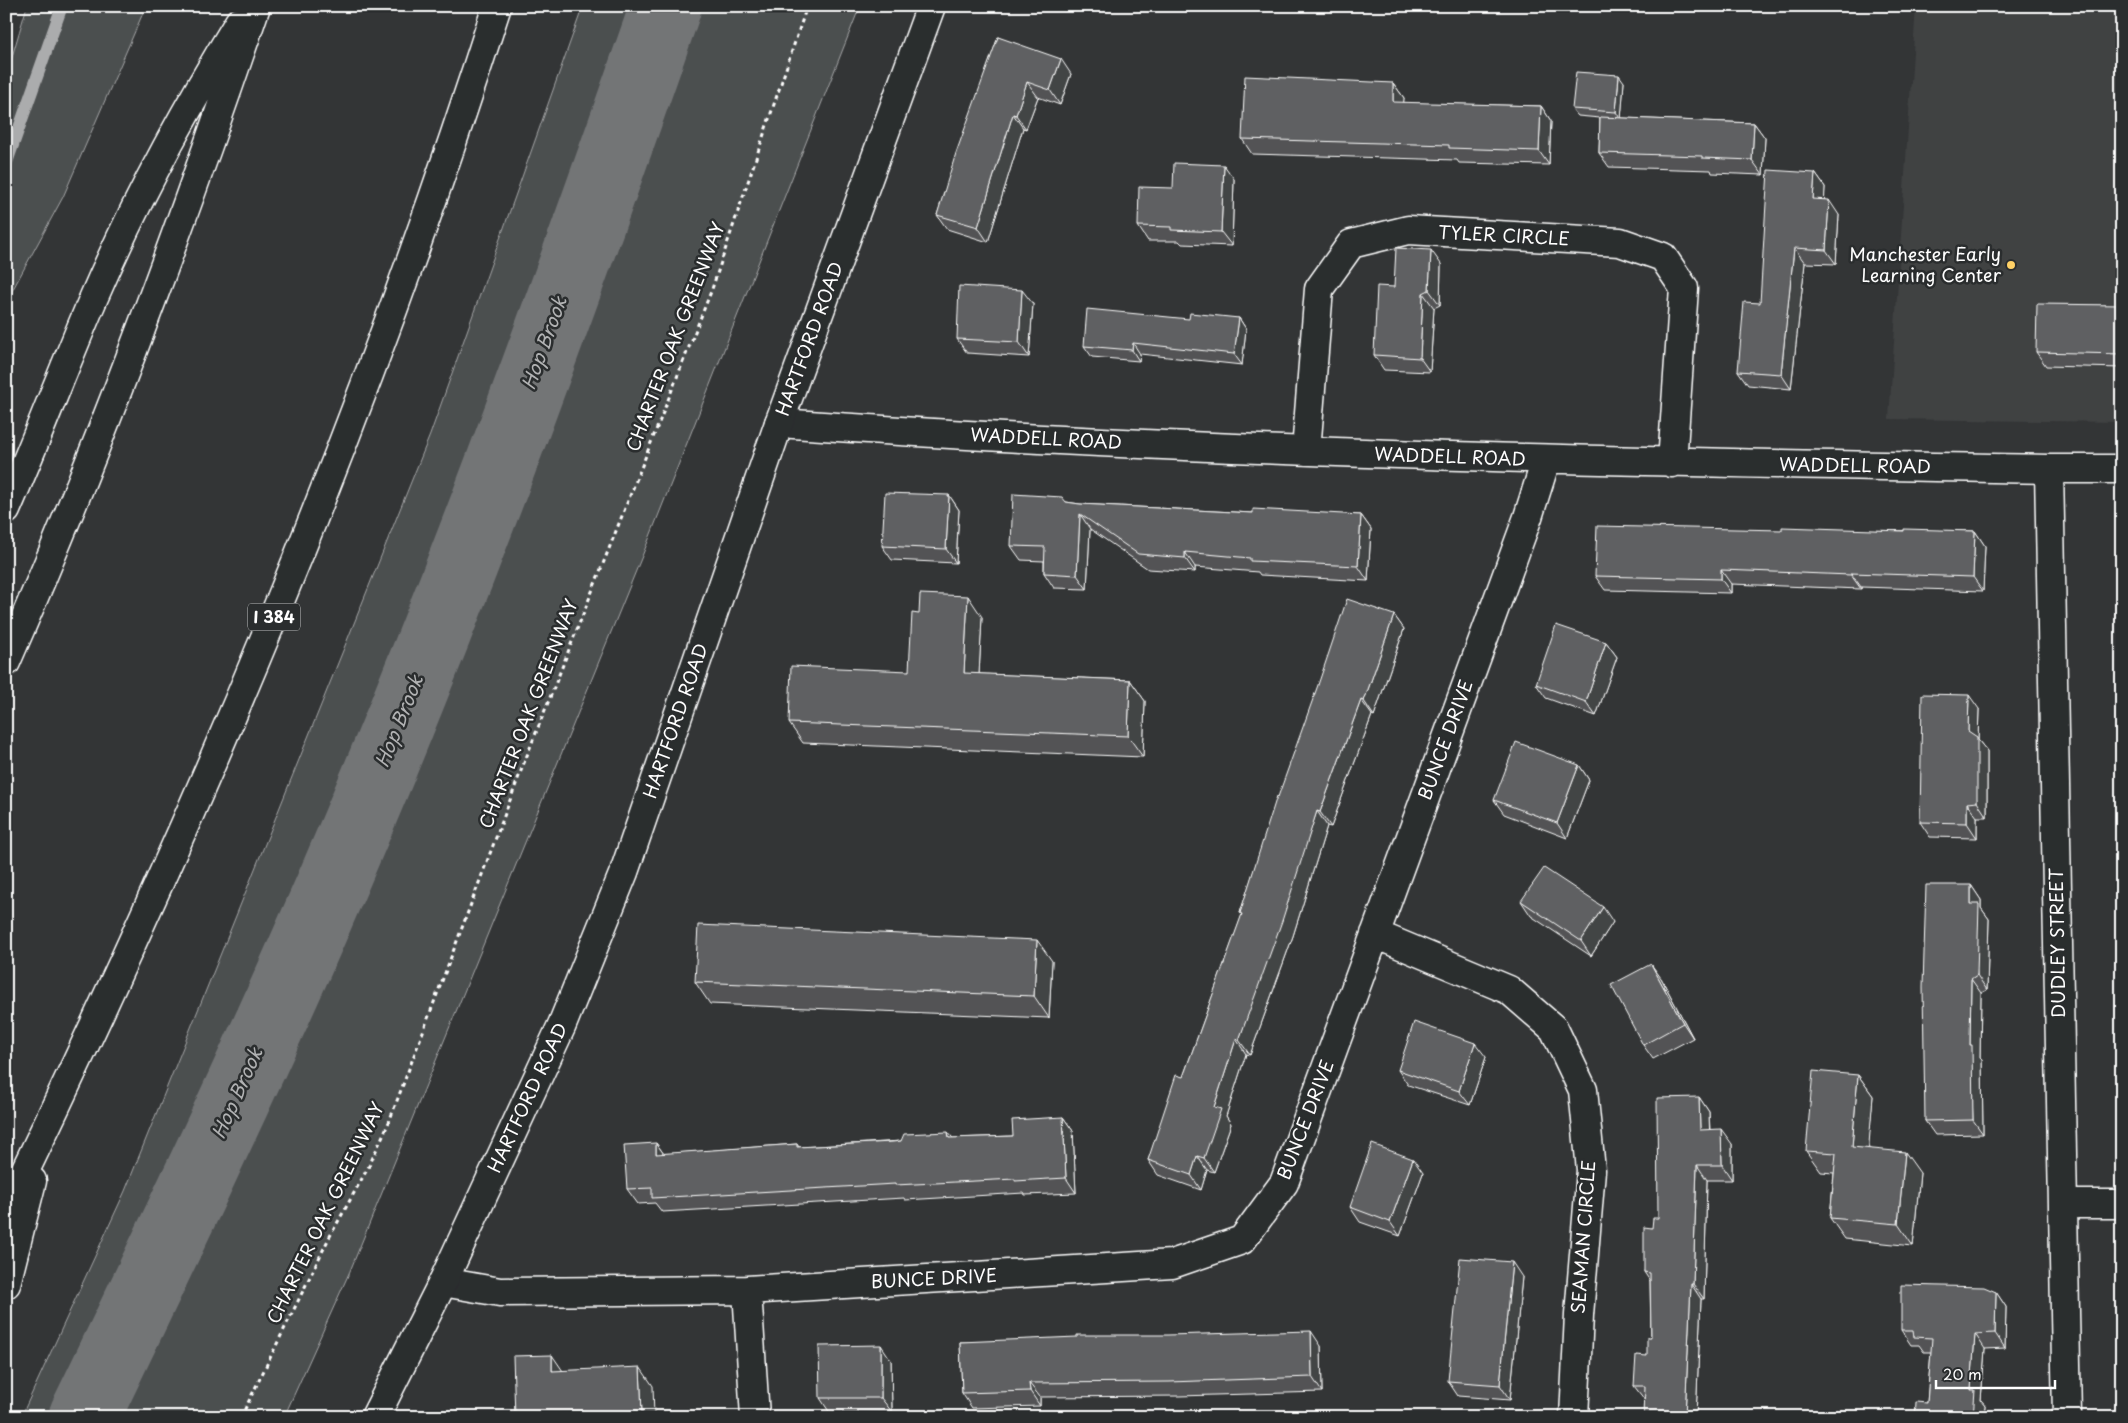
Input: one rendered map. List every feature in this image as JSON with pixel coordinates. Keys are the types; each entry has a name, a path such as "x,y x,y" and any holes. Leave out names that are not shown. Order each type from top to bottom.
{"main road":[{"path":"6,510 44,424 94,297 126,228 190,106 249,6"},
{"path":"6,662 87,468 147,312 210,140 256,6"},
{"name":"I 384","path":"6,1210 202,790 317,513 374,366 429,213 497,6"},
{"name":"HARTFORD ROAD","path":"375,1417 443,1282 562,1025 624,872 779,423 932,6"},
{"name":"TYLER CIRCLE","path":"1306,452 1319,289 1351,244 1408,230 1620,242 1664,258 1684,288 1672,463"},
{"name":"WADDELL ROAD","path":"779,423 863,430 1306,452 1672,463 2122,469"},
{"name":"BUNCE DRIVE","path":"443,1282 500,1292 747,1290 1172,1264 1242,1240 1284,1183 1528,517 1546,460"},
{"name":"DUDLEY STREET","path":"2049,469 2067,1417"},
{"name":"SEAMAN CIRCLE","path":"1375,934 1509,990 1554,1029 1583,1090 1591,1170 1578,1315 1574,1417"},
{"path":"6,1284 27,1206 40,1140"},
{"path":"2064,1204 2122,1204"},
{"path":"747,1290 755,1417"}],"path":[{"name":"CHARTER OAK GREENWAY","path":"241,1417 329,1238 369,1166 389,1122 524,763 712,289 807,6"}],"shaded area":[{"path":"27,6 146,6 63,197 6,302 6,77"},
{"path":"583,6 860,6 649,539 350,1271 284,1417 21,1417 125,1191 430,435"},
{"name":"Manchester Early Learning Center","path":"1916,6 2122,6 2122,422 1889,419"}],"building":[{"path":"998,37 1061,59 1050,90 1027,82 1016,115 1013,114 978,227 937,215 956,153"},
{"path":"1576,72 1619,75 1616,112 1572,109"},
{"path":"1245,76 1393,83 1393,102 1541,106 1539,151 1449,148 1449,145 1242,139"},
{"path":"1600,117 1754,123 1752,160 1702,158 1702,156 1599,153"},
{"path":"1174,163 1224,165 1221,232 1171,230 1171,227 1138,226 1139,187 1173,188"},
{"path":"1768,170 1815,173 1813,199 1829,200 1826,250 1794,248 1781,374 1738,371 1744,302 1760,303"},
{"path":"1396,248 1431,250 1429,290 1423,293 1420,358 1374,355 1377,286 1394,287"},
{"path":"959,286 1022,290 1019,342 957,339"},
{"path":"2037,304 2122,305 2122,354 2036,352"},
{"path":"1087,309 1189,319 1190,313 1239,318 1234,354 1133,343 1132,350 1084,346"},
{"path":"885,493 949,495 946,549 882,546"},
{"path":"1013,494 1062,497 1066,502 1080,504 1253,513 1253,509 1361,515 1358,566 1250,561 1250,558 1185,552 1185,558 1138,554 1080,514 1077,575 1044,573 1045,547 1011,546"},
{"path":"1597,526 1782,530 1782,527 1975,531 1973,577 1721,570 1721,579 1595,576"},
{"path":"2118,530 2122,530 2122,581 2116,580"},
{"path":"920,594 968,596 964,673 1130,680 1128,736 789,723 791,666 909,671 912,613 919,614"},
{"path":"1347,599 1394,615 1364,701 1361,700 1320,812 1317,811 1282,921 1239,1040 1236,1039 1214,1107 1221,1109 1204,1158 1197,1156 1191,1175 1148,1160 1176,1075 1183,1077 1242,914 1240,913 1277,796"},
{"path":"1556,625 1606,642 1586,702 1536,684"},
{"path":"1922,694 1969,695 1968,731 1977,737 1977,802 1967,803 1967,823 1920,822"},
{"path":"1516,742 1579,765 1557,823 1494,800"},
{"path":"1544,868 1603,907 1581,941 1521,901"},
{"path":"1926,885 1971,885 1971,904 1979,904 1977,975 1971,979 1970,1045 1972,1045 1973,1120 1925,1121 1923,987"},
{"path":"698,925 1037,940 1034,996 695,982"},
{"path":"1651,964 1683,1023 1643,1045 1611,985"},
{"path":"1414,1022 1475,1043 1459,1091 1398,1070"},
{"path":"1813,1071 1858,1075 1852,1147 1905,1152 1898,1224 1830,1218 1836,1153 1806,1151"},
{"path":"1699,1097 1700,1130 1721,1129 1722,1165 1697,1165 1693,1284 1691,1284 1685,1417 1644,1417 1645,1386 1634,1386 1636,1355 1647,1356 1647,1337 1651,1337 1650,1273 1644,1272 1644,1227 1652,1228 1653,1218 1658,1218 1657,1098"},
{"path":"1063,1117 1066,1178 895,1184 652,1198 652,1188 627,1189 624,1145 656,1143 656,1154 797,1144 797,1147 892,1142 901,1141 904,1134 948,1132 949,1138 1013,1136 1012,1120"},
{"path":"1372,1144 1413,1159 1390,1222 1350,1207"},
{"path":"1460,1258 1512,1262 1500,1385 1448,1381"},
{"path":"1901,1285 1984,1287 1996,1292 1995,1333 1975,1334 1971,1390 1975,1390 1973,1417 1915,1417 1916,1402 1927,1403 1932,1338 1914,1337 1913,1330 1901,1330"},
{"path":"1311,1331 1312,1377 1169,1382 1029,1383 1030,1391 962,1393 960,1342 1077,1337 1077,1335 1167,1335"},
{"path":"881,1345 881,1398 820,1398 819,1346"},
{"path":"552,1355 552,1371 640,1367 642,1414 677,1412 677,1417 515,1417 513,1356"}],"waterway":[{"path":"6,165 62,6"},
{"name":"Hop Brook","path":"84,1417 174,1230 261,1042 366,804 501,465 585,236 666,6"}],"place":[{"name":"Manchester Early Learning Center","path":"2011,265"}]}
